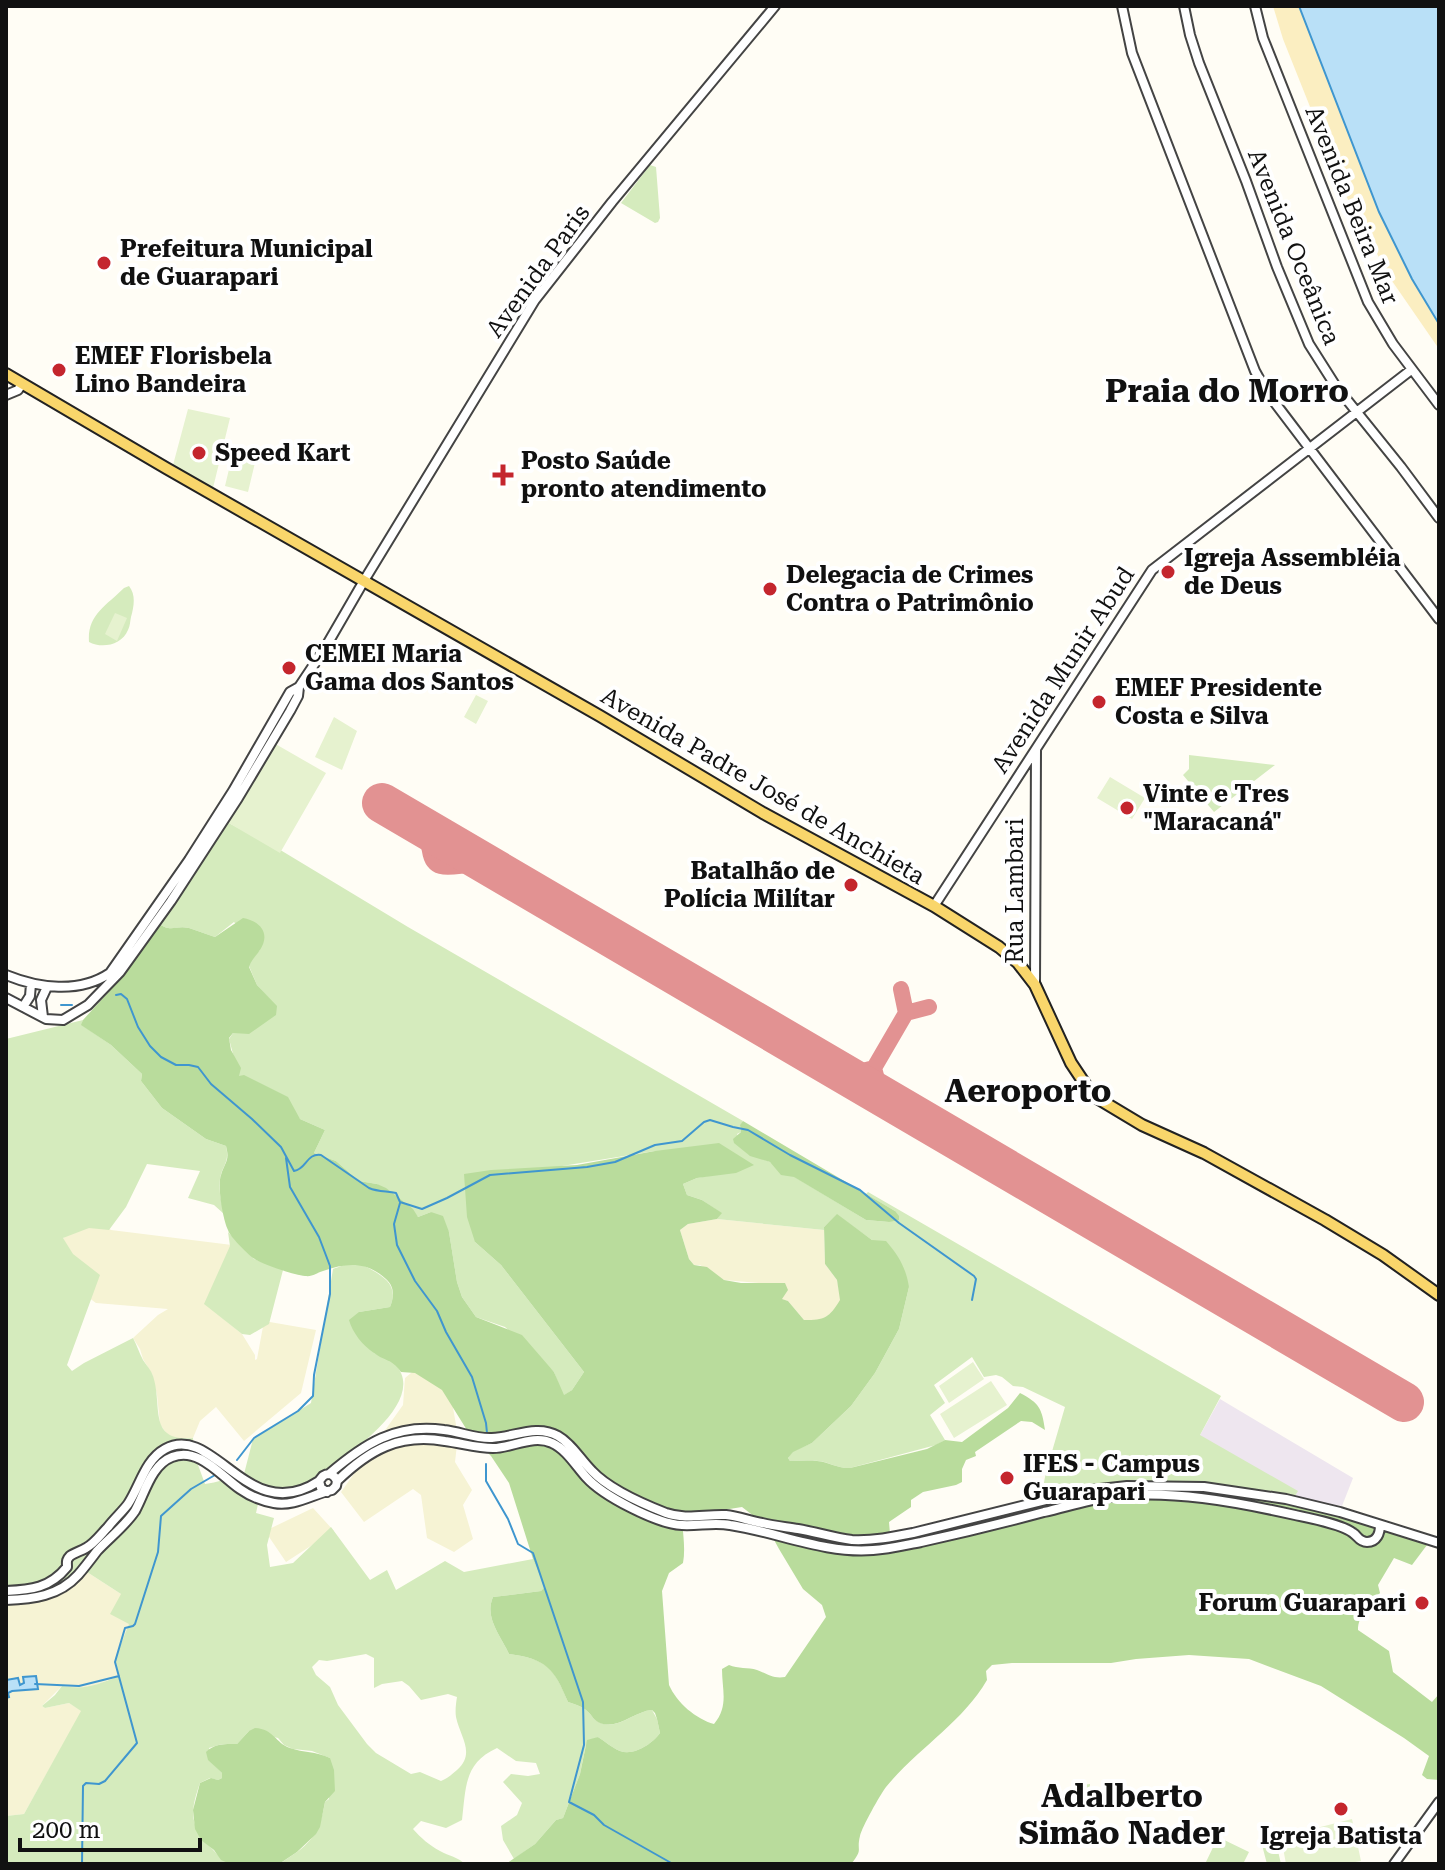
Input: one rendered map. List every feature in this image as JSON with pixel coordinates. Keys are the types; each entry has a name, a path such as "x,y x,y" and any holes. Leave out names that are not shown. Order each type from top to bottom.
{"main road":[{"name":"Avenida Padre José de Anchieta","path":"6,374 763,813 934,906 999,947 1018,963 1035,985 1071,1063 1097,1098 1142,1125 1204,1153 1325,1220 1383,1255 1439,1295"}],"street":[{"name":"Avenida Paris","path":"299,687 535,300 775,6"},
{"path":"1122,6 1132,53 1255,371 1266,391 1439,619"},
{"name":"Avenida Oceânica","path":"1184,6 1199,63 1303,330 1327,374 1439,518"},
{"name":"Avenida Beira Mar","path":"1255,6 1263,38 1362,290 1380,324 1439,405"},
{"name":"Avenida Munir Abud","path":"934,906 1152,570 1411,370"},
{"path":"6,395 18,390 22,384"},
{"path":"6,975 47,987 95,981 110,973 189,860 290,692 299,687"},
{"path":"6,998 43,1017 63,1020 81,1011 120,972 238,798 290,711 299,687"},
{"name":"Rua Lambari","path":"1035,985 1036,749"},
{"path":"23,1007 30,996 31,984"},
{"path":"43,1017 41,1000 47,987"},
{"path":"78,1575 71,1573 67,1567 68,1558 93,1543 121,1513 157,1455 174,1446 196,1447 253,1486 273,1493 293,1493 312,1486 360,1449 387,1435 445,1430 486,1438 545,1431 561,1438 594,1473 630,1496 666,1512 686,1517 727,1515 853,1540 884,1539 1082,1491 1127,1486 1204,1487 1272,1497 1340,1512 1439,1543"},
{"path":"6,1600 38,1598 62,1588 78,1575 134,1511 155,1471 175,1456 198,1458 238,1488 278,1504 335,1489 337,1481 365,1456 377,1449 419,1439 496,1448 540,1440 553,1443 596,1488 671,1524 733,1525 841,1548 885,1549 1127,1495 1186,1497 1256,1506 1321,1522 1354,1533 1359,1540 1369,1542 1378,1536 1380,1525"},
{"path":"329,1474 337,1481"},
{"path":"319,1481 321,1488 327,1492"},
{"path":"76,1553 86,1565"},
{"path":"6,1591 37,1588 50,1583 67,1567"},
{"path":"1394,1864 1439,1802"}],"shaded area":[{"path":"87,1214 111,1230 232,1245 209,1307 242,1334 255,1360 264,1321 316,1330 301,1393 244,1441 216,1407 200,1421 193,1438 174,1438 166,1433 160,1424 152,1374 133,1338 168,1309 96,1303 40,1262"},
{"path":"717,1219 824,1230 825,1264 837,1280 841,1300 832,1313 821,1320 804,1320 788,1301 759,1283 724,1280 700,1265 694,1265 689,1259 680,1230 688,1224"},
{"path":"423,1363 449,1385 458,1436 455,1462 472,1490 463,1505 473,1539 454,1552 427,1538 421,1495 413,1489 364,1522 341,1492 403,1405 405,1378"},
{"path":"1220,1399 1353,1478 1342,1506 1303,1499 1199,1437"},
{"path":"313,1508 334,1531 286,1562 265,1531"},
{"path":"87,1572 121,1594 130,1624 115,1659 119,1676 88,1688 62,1686 42,1706 69,1703 82,1711 24,1814 6,1816 6,1698 12,1691 37,1688 20,1685 18,1678 6,1680 6,1604 37,1603 73,1587"}],"green space":[{"path":"650,165 656,167 660,218 655,223 621,203"},
{"name":"Speed Kart","path":"188,409 230,418 213,488 173,465"},
{"path":"235,444 258,450 248,492 225,486"},
{"path":"129,586 134,605 125,635 111,644 89,642 94,618"},
{"path":"115,613 127,618 117,641 105,634"},
{"path":"476,695 488,701 476,724 464,717"},
{"path":"334,717 357,731 342,770 315,757"},
{"path":"272,742 326,773 280,853 227,822"},
{"path":"1189,755 1275,765 1214,812 1183,775 1189,769"},
{"name":"Vinte e Tres \"Maracaná\"","path":"1110,777 1145,798 1132,819 1097,798"},
{"path":"225,821 282,851 743,1121 741,1132 737,1134 747,1153 770,1162 866,1220 889,1222 895,1211 866,1194 868,1192 1221,1396 1200,1435 1298,1491 1293,1499 1214,1484 1151,1482 1040,1503 1065,1407 1023,1387 1013,1386 1002,1377 984,1377 972,1357 934,1385 945,1403 930,1415 945,1440 850,1468 818,1461 790,1461 788,1458 793,1451 812,1443 851,1406 875,1373 899,1329 909,1287 872,1240 837,1215 824,1230 717,1219 721,1213 702,1200 687,1195 683,1184 713,1175 655,1151 562,1166 475,1242 501,1265 584,1372 572,1390 563,1396 554,1372 505,1327 476,1317 462,1297 457,1282 449,1232 431,1212 418,1217 377,1184 359,1181 336,1161 314,1153 325,1130 300,1119 239,1076 229,1039 233,1033 276,1006 257,985 249,966 260,950 234,922 215,937 189,928 170,928 158,923"},
{"path":"243,918 259,925 264,933 263,944 249,967 257,985 277,1006 276,1015 249,1034 233,1033 229,1038 231,1050 241,1068 239,1076 244,1075 288,1097 300,1119 325,1130 314,1153 336,1161 359,1181 386,1188 413,1209 418,1217 431,1212 443,1216 462,1297 476,1317 522,1335 554,1372 564,1395 572,1390 584,1372 501,1265 475,1242 467,1217 464,1174 577,1165 719,1143 754,1165 736,1173 697,1178 683,1184 687,1195 702,1200 722,1213 717,1219 688,1224 680,1230 689,1259 694,1265 707,1267 724,1280 785,1283 788,1290 782,1299 788,1301 804,1320 822,1318 840,1300 837,1280 825,1264 824,1227 837,1214 872,1240 886,1241 901,1262 908,1280 899,1329 875,1373 851,1406 812,1443 793,1452 788,1458 790,1461 817,1461 850,1468 927,1449 945,1440 962,1442 1008,1408 1020,1393 1032,1400 1041,1411 1045,1430 1032,1422 1021,1421 975,1452 976,1456 966,1460 962,1482 923,1492 911,1500 911,1507 889,1522 890,1534 1104,1488 1151,1482 1214,1484 1298,1500 1433,1537 1412,1565 1394,1558 1378,1585 1380,1593 1362,1615 1358,1630 1389,1651 1393,1672 1432,1702 1439,1694 1439,1780 1427,1779 1422,1775 1429,1756 1404,1738 1321,1686 1249,1659 1189,1655 1111,1663 1012,1663 992,1665 986,1671 987,1680 965,1710 886,1787 864,1826 859,1852 851,1864 506,1864 535,1844 556,1820 563,1818 580,1774 587,1740 598,1737 620,1751 637,1750 648,1745 660,1733 657,1719 652,1710 613,1724 600,1723 584,1709 568,1702 547,1667 532,1659 509,1654 492,1620 493,1597 541,1591 545,1587 509,1483 491,1456 470,1435 442,1390 415,1373 401,1372 394,1364 366,1347 353,1329 349,1320 359,1312 390,1307 393,1292 389,1282 364,1266 340,1266 305,1276 253,1258 232,1237 224,1219 220,1187 227,1158 226,1146 206,1139 162,1108 141,1081 142,1074 111,1045 81,1025 125,974 158,923 170,928 189,928 215,937","holes":["742,1507 755,1517 774,1523 773,1538 779,1549 803,1589 822,1605 826,1617 785,1677 729,1665 722,1669 722,1711 714,1724 688,1709 669,1685 662,1591 669,1573 683,1563 682,1514"]},
{"path":"83,1020 82,1025 111,1045 142,1074 141,1081 162,1108 206,1139 226,1146 220,1183 224,1214 214,1205 188,1198 200,1171 147,1164 126,1207 109,1230 89,1228 63,1238 73,1254 100,1275 67,1365 72,1371 133,1338 153,1376 163,1428 178,1438 193,1438 194,1454 205,1484 228,1477 234,1470 244,1474 253,1439 311,1403 333,1269 360,1264 378,1273 390,1285 393,1294 390,1307 359,1312 374,1353 393,1362 402,1377 403,1391 397,1405 362,1443 309,1483 290,1490 262,1486 256,1513 274,1518 267,1545 270,1567 293,1563 331,1527 370,1580 387,1570 396,1590 445,1561 464,1572 533,1559 546,1587 541,1591 493,1597 492,1620 509,1654 532,1659 547,1667 558,1680 568,1702 584,1709 599,1722 614,1724 652,1710 660,1733 642,1748 631,1752 620,1751 598,1737 586,1744 580,1774 563,1818 556,1820 535,1844 514,1859 503,1840 501,1826 517,1815 522,1803 503,1782 511,1774 540,1774 536,1763 516,1761 497,1748 486,1754 472,1769 466,1787 462,1820 446,1828 421,1821 413,1829 432,1846 465,1864 279,1864 305,1846 319,1824 325,1802 329,1799 330,1758 312,1751 293,1749 278,1738 249,1731 237,1744 209,1748 222,1778 210,1778 200,1783 194,1805 194,1821 201,1835 230,1864 6,1864 6,1816 24,1814 81,1711 69,1703 42,1706 62,1686 91,1686 119,1676 115,1659 129,1624 110,1614 121,1594 87,1572 68,1589 51,1598 6,1604 6,1039","holes":["366,1654 374,1658 374,1688 402,1681 421,1700 448,1694 457,1697 456,1717 466,1751 463,1764 446,1779 441,1781 420,1772 411,1774 376,1753 338,1705 330,1687 312,1667 319,1660"]},
{"path":"743,1121 895,1211 899,1220 866,1220 794,1177 781,1175 770,1162 750,1156 733,1139 741,1132"},
{"path":"228,1232 254,1259 283,1270 269,1324 250,1335 242,1334 204,1304 230,1246"},
{"path":"973,1362 984,1379 949,1403 939,1386"},
{"path":"991,1381 1007,1405 954,1438 940,1414"},
{"path":"255,1728 270,1733 290,1748 330,1758 335,1791 325,1802 316,1834 297,1852 279,1864 230,1864 221,1860 201,1840 195,1829 193,1810 200,1783 211,1778 222,1778 222,1773 208,1760 206,1752 217,1746 237,1744"},
{"path":"1090,1784 1087,1803 1063,1799 1072,1790"},
{"path":"1352,1819 1361,1861 1286,1864 1281,1837"},
{"path":"1218,1837 1249,1852 1243,1864 1205,1864"},
{"path":"1276,1842 1281,1864 1267,1864 1262,1845"}],"sand":[{"path":"1273,6 1299,6 1379,212 1412,279 1439,324 1439,349 1390,278 1344,192 1283,39"}],"water":[{"path":"1299,6 1439,6 1439,324 1412,279 1379,212"},
{"path":"36,1676 38,1689 12,1691 6,1698 6,1680 18,1678 20,1685 24,1683 23,1677"}],"waterway":[{"path":"116,995 121,994 127,999 138,1027 161,1057 176,1065 198,1067 211,1084 281,1147 294,1171 312,1156 321,1155 369,1188 396,1193 400,1202 422,1209 490,1175 615,1162 655,1145 682,1141 710,1120 748,1130 860,1190 899,1223 974,1276 972,1300"},
{"path":"61,1005 72,1005"},
{"path":"237,1460 254,1438 298,1411 313,1396 314,1375 330,1294 330,1266 319,1237 290,1187 286,1158"},
{"path":"400,1203 394,1224 397,1245 472,1377 487,1433"},
{"path":"486,1464 486,1481 508,1519 518,1544 533,1553 583,1702 584,1745 569,1802 673,1864"},
{"path":"82,1864 83,1786 105,1781 137,1743 115,1662 125,1628 135,1624 158,1552 161,1516 191,1489 215,1475"},
{"path":"35,1684 79,1686 119,1676"}],"taxiway":[{"path":"432,832 429,848 433,859 442,867 478,865 503,874"},
{"path":"834,1068 855,1073 874,1068 906,1013 901,989"},
{"path":"906,1013 929,1007"},
{"path":"874,1068 879,1087 894,1103"}],"runway":[{"path":"382,803 1404,1402"}],"place":[{"name":"Prefeitura Municipal de Guarapari","path":"104,263"},
{"name":"EMEF Florisbela Lino Bandeira","path":"59,370"},
{"name":"Speed Kart","path":"199,453"},
{"name":"Posto Saúde pronto atendimento","path":"503,475"},
{"name":"Igreja Assembléia de Deus","path":"1168,572"},
{"name":"Delegacia de Crimes Contra o Patrimônio","path":"770,589"},
{"name":"CEMEI Maria Gama dos Santos","path":"289,668"},
{"name":"EMEF Presidente Costa e Silva","path":"1099,702"},
{"name":"Vinte e Tres \"Maracaná\"","path":"1127,808"},
{"name":"Batalhão de Polícia Milítar","path":"851,885"},
{"name":"IFES - Campus Guarapari","path":"1007,1478"},
{"name":"Forum Guarapari","path":"1422,1603"},
{"name":"Igreja Batista","path":"1341,1809"}],"district":[{"name":"Praia do Morro","path":"1227,391"},
{"name":"Aeroporto","path":"1028,1091"},
{"name":"Adalberto Simão Nader","path":"1122,1814"}]}
